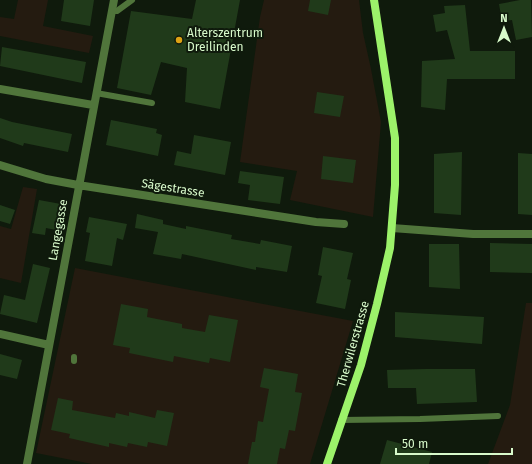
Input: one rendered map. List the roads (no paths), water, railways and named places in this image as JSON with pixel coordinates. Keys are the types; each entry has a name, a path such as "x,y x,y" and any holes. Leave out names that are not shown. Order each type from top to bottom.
{"main road":[{"name":"Therwilerstrasse","path":"327,464 361,365 390,248 395,185 395,138 374,0"}],"street":[{"name":"Langegasse","path":"27,464 93,105 114,0"},
{"path":"0,89 93,105"},
{"name":"Sägestrasse","path":"0,165 46,179 78,185 316,222 344,224"},
{"path":"392,228 473,234 532,234"},
{"path":"0,334 49,345"}],"lane":[{"path":"112,11 117,10 132,0"},
{"path":"96,93 152,103"},
{"path":"341,420 498,416"}],"place":[{"name":"Alterszentrum Dreilinden","path":"179,40"}]}
